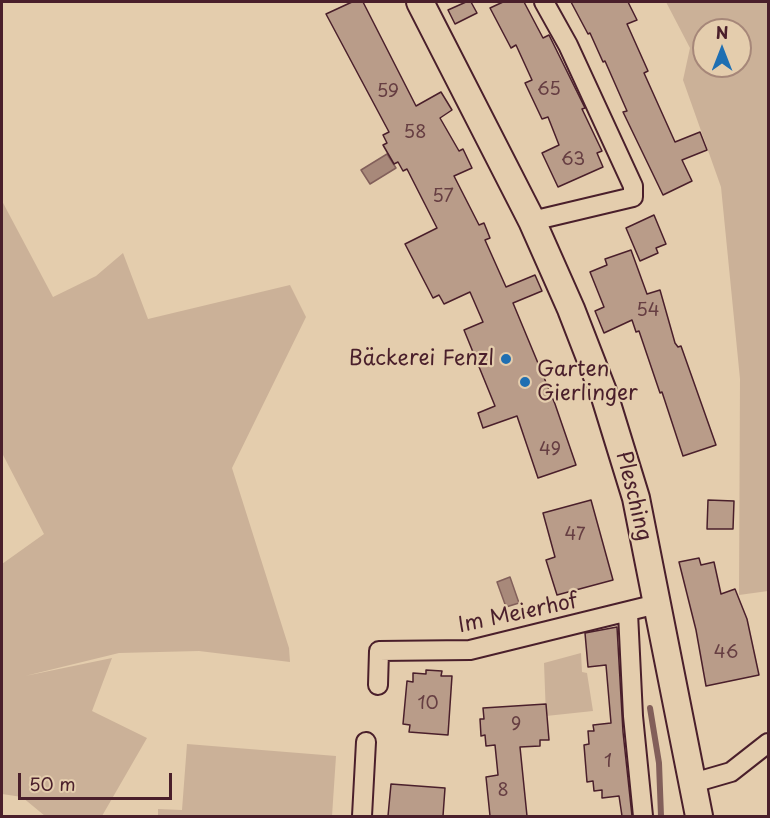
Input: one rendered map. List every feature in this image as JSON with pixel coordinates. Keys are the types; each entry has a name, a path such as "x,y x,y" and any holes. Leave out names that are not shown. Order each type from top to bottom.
{"main road":[{"name":"Plesching","path":"420,2 532,220 571,309 616,434 636,498 699,816"}],"street":[{"path":"532,220 633,196 633,186 568,45 544,2"},
{"name":"Im Meierhof","path":"378,685 379,651 470,650 628,613 657,604"},
{"path":"628,613 633,716 643,816"},
{"path":"362,816 366,742"},
{"path":"693,783 731,772 768,743"}],"shaded area":[{"path":"666,2 768,2 768,591 739,595 740,379 721,187 683,80 690,48"},
{"path":"387,154 396,168 370,184 361,170"},
{"path":"2,201 53,297 96,276 123,253 148,319 290,285 306,317 232,468 289,648 290,662 199,651 119,653 25,676 112,658 92,711 147,738 102,816 45,816 22,797 2,794 2,564 44,534 2,453"},
{"path":"510,577 519,603 506,607 497,582"},
{"path":"581,653 582,672 587,673 593,711 546,716 544,663"},
{"path":"187,744 336,756 332,816 158,816 158,809 182,810"}],"building":[{"path":"352,2 363,2 416,106 441,92 452,110 440,118 459,151 463,149 472,168 454,176 479,225 484,223 490,238 485,240 506,287 535,275 542,291 513,303 555,404 576,465 538,478 517,416 483,428 478,413 495,406 464,330 483,322 470,292 444,304 439,295 433,298 405,244 437,228 407,169 403,171 398,162 394,164 383,145 387,143 383,135 389,132 326,14"},
{"path":"471,2 477,13 455,24 448,10"},
{"path":"503,2 524,2 543,38 549,35 585,108 582,109 602,151 597,153 603,167 558,187 542,153 559,145 548,117 542,119 525,83 532,80 516,45 511,48 490,8"},
{"path":"571,2 628,2 637,20 627,24 648,71 644,73 675,142 700,132 707,150 682,160 692,181 663,195 623,112 627,111 605,61 603,62 590,33 588,34"},
{"path":"654,215 666,244 656,248 658,253 640,261 626,228"},
{"path":"631,250 647,294 660,290 675,343 678,347 681,346 716,445 683,456 662,392 660,393 639,331 636,332 632,320 604,333 595,311 604,307 590,272 607,265 605,259"},
{"path":"591,500 613,580 557,595 546,560 555,557 543,513"},
{"path":"708,500 734,501 733,529 707,529"},
{"path":"699,558 701,565 714,562 721,594 735,589 747,619 759,675 706,686 696,630 679,562"},
{"path":"617,627 623,732 632,816 622,816 619,796 602,798 602,790 594,791 593,781 587,782 584,745 589,744 588,731 594,731 593,725 611,723 606,665 588,667 585,633"},
{"path":"426,670 442,671 441,676 452,676 448,735 409,732 410,725 403,724 407,681 413,682 413,673 426,674"},
{"path":"546,704 549,740 540,740 540,746 520,747 527,816 490,816 486,777 498,775 495,745 486,746 485,735 481,736 480,719 484,719 483,708"},
{"path":"391,784 445,788 443,816 388,816"}],"waterway":[{"path":"650,708 659,763 661,816"}],"place":[{"name":"Bäckerei Fenzl","path":"506,359"},
{"name":"Garten Gierlinger","path":"525,382"}]}
